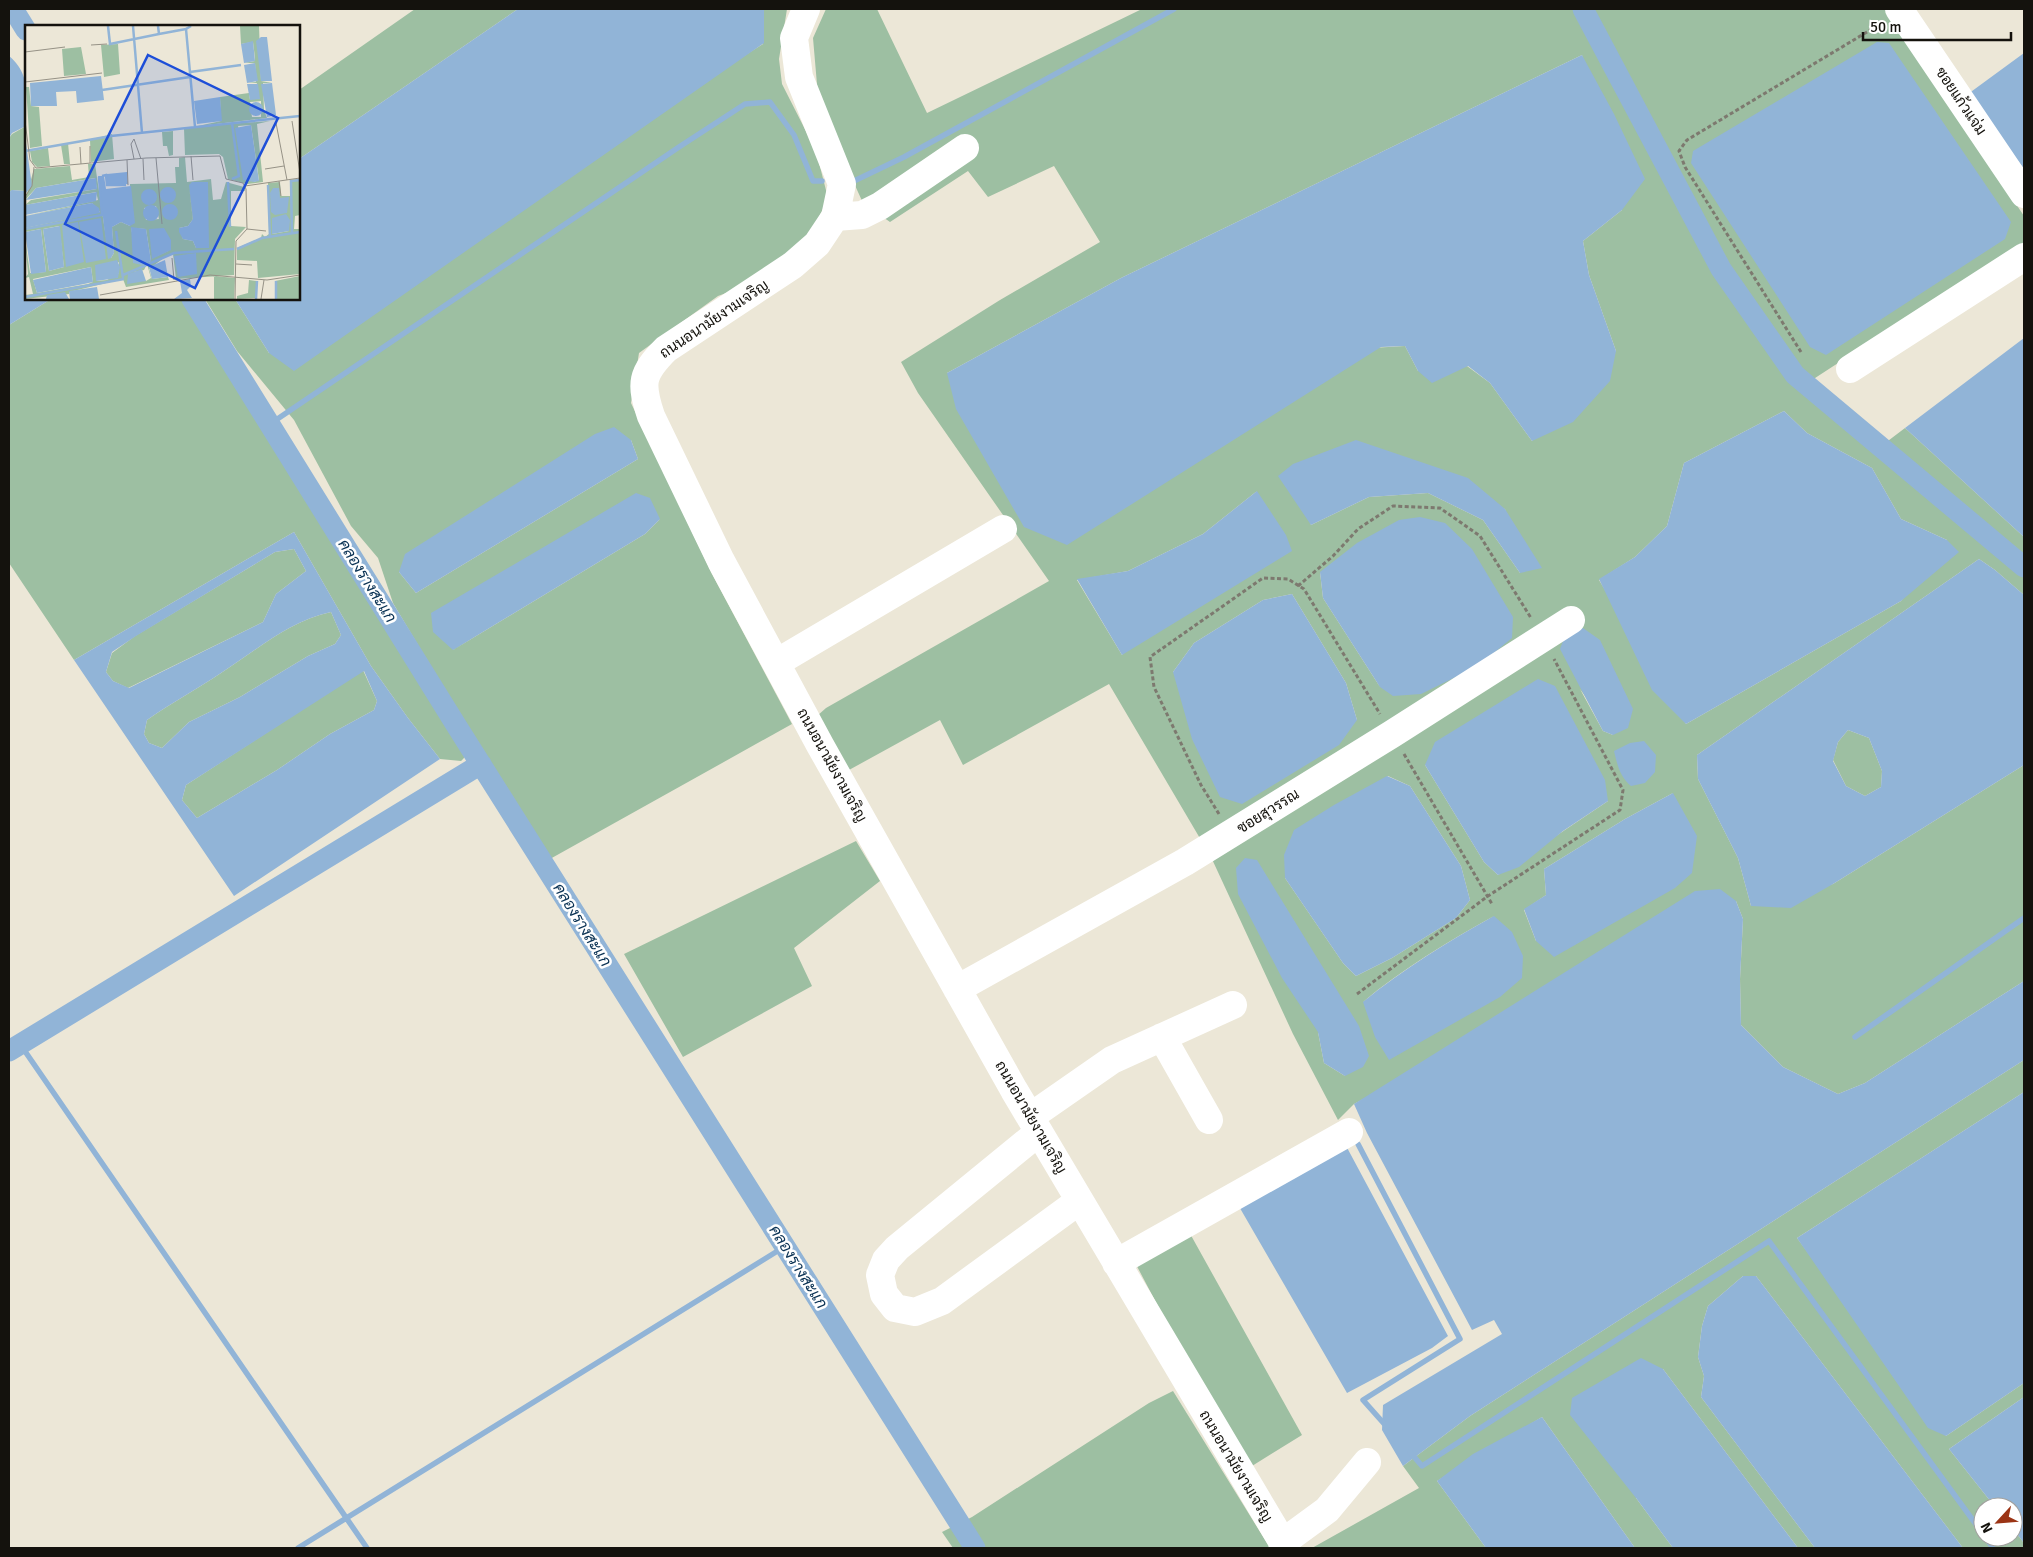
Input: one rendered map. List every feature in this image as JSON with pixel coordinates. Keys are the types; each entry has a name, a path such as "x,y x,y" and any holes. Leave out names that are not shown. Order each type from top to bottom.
{"street":[{"name":"ถนนอนามัยงามเจริญ","path":"806,9 794,38 799,76 842,184 835,218 817,244 794,265 666,349 650,364 644,380 644,395 651,416 721,561 776,663 1035,1125 1284,1546"},
{"name":"ซอยแก้วแจ่ม","path":"1900,10 2024,194"},
{"path":"835,218 862,215 880,206 964,148"},
{"path":"1850,369 2024,257"},
{"path":"776,663 1003,529"},
{"name":"ซอยสุวรรณ","path":"957,988 1232,834 1571,620"},
{"path":"1079,1201 942,1301 915,1312 895,1308 884,1294 880,1276 886,1260 897,1248 1035,1125 1112,1060 1233,1005"},
{"path":"1162,1037 1209,1120"},
{"path":"1116,1263 1349,1132"},
{"path":"1284,1546 1327,1510 1368,1462"}],"path":[{"path":"1801,352 1685,167 1679,151 1687,140 1900,10"},
{"path":"1298,586 1333,556 1358,529 1393,506 1440,508 1480,536 1543,638 1623,790 1620,810 1488,896 1357,994"},
{"path":"1232,834 1201,785 1154,687 1150,657 1263,578 1288,580 1304,589 1492,904"}],"green space":[{"path":"415,9 518,9 300,158 300,89"},
{"path":"764,9 787,9 779,59 782,84 816,151 828,198 812,232 748,285 718,296 639,353 631,403 712,574 792,724 550,859 456,725 463,721 393,603 378,558 351,526 294,420 237,351 206,300 236,300 269,353 763,44","holes":["631,440 638,459 416,593 399,572","660,519 645,534 453,650"]},
{"path":"826,9 877,9 927,113 1142,9 1886,9 2024,216 2024,242 1812,380 1824,393 1829,410 1876,450 1905,428 2024,537 2024,595 1979,559 1697,755 1698,779 1738,858 1751,906 1833,884 2024,765 2024,981 1865,1083 1838,1094 1783,1067 1741,1025 1740,979 1743,919 1736,901 1354,1104 1338,1120 1293,1034 1211,857 1109,684 963,765 940,720 849,770 817,716 826,708 1049,581 918,393 901,362 1000,300 1100,242 1054,166 988,197 968,171 890,222 863,203 818,96 813,38","holes":["1582,55 1622,210 1583,241 1589,275 1616,351 1532,441 1490,383 1467,366 1418,371 1405,346 947,373 1121,278","1784,411 1807,433 1872,468 1901,519 1947,540 1901,601 1686,724 1599,580 1635,557 1667,526 1684,463","1293,464 1505,509 1520,573 1483,520 1428,493 1369,497 1311,525","1257,491 1122,655 1077,580 1128,571 1203,534","1320,572 1380,687 1323,598","1292,594 1346,683 1357,720 1173,672 1194,643 1263,600","1580,689 1613,735 1603,731","1425,765 1608,801 1498,875 1484,862","1388,776 1410,786 1461,866 1470,900 1456,918 1392,958 1356,976 1343,963 1285,878","1673,793 1536,941 1524,910 1546,895 1544,869 1625,819","1494,916 1363,1002 1394,978 1443,945","1318,1032 1345,1076 1324,1063"]},
{"path":"25,127 25,191 13,190 9,192 9,138 12,134"},
{"path":"49,300 185,300 465,751 464,758 461,761 440,759 408,718 371,666 294,532 74,660 9,563 9,325"},
{"path":"294,549 306,571 276,594 263,622 128,688 113,681 106,672 112,653 135,636 275,552"},
{"path":"331,612 341,635 335,644 308,656 240,697 189,722 162,748 149,743 144,734 147,720 287,629 316,616"},
{"path":"363,670 377,701 374,710 330,734 277,770 197,818 182,800 186,785"},
{"path":"1848,730 1869,738 1882,771 1881,787 1865,796 1846,786 1833,760 1838,742"},
{"path":"856,841 880,881 794,948 812,986 683,1057 624,954"},
{"path":"2024,1060 2024,1092 1797,1238 1946,1436 2024,1383 2024,1397 1949,1449 1987,1497 1973,1497 1973,1547 2023,1547 2023,1542 2024,1548 1963,1548 1756,1276 1743,1276 1708,1306 1702,1326 1698,1357 1704,1376 1701,1397 1815,1548 1798,1548 1663,1369 1636,1498 1673,1548 1635,1548 1542,1417 1437,1481 1486,1548 1312,1548 1419,1488 1403,1466 1470,1416"},
{"path":"1188,1230 1302,1435 1252,1466 1234,1450 1131,1255"},
{"path":"1173,1391 1270,1548 953,1548 942,1532 972,1517 1149,1403"}],"water":[{"path":"518,9 764,9 764,43 294,371 269,353 236,300 300,300 300,158"},
{"path":"1877,42 1889,43 2011,222 2005,239 1826,355 1810,347 1691,163 1693,151"},
{"path":"2024,53 2024,169 1968,94"},
{"path":"1582,55 1614,114 1645,179 1622,210 1583,241 1589,275 1616,351 1610,381 1573,422 1532,441 1490,383 1468,366 1432,383 1418,371 1405,346 1381,347 1067,545 1024,527 956,409 947,373 1121,278"},
{"path":"9,56 16,63 24,79 25,126 12,133 9,138"},
{"path":"12,190 25,191 25,300 49,300 9,325 9,192"},
{"path":"2024,338 2024,537 1905,428"},
{"path":"1784,411 1807,433 1872,468 1901,519 1947,540 1959,552 1901,601 1686,724 1652,690 1599,579 1635,557 1667,526 1684,463"},
{"path":"614,427 631,440 638,459 416,593 399,572 405,554 595,434"},
{"path":"1356,440 1468,478 1505,509 1542,568 1520,573 1483,520 1428,493 1369,497 1311,525 1278,476 1293,464"},
{"path":"1257,491 1286,535 1292,551 1122,655 1077,579 1128,571 1203,534"},
{"path":"636,493 650,498 660,519 645,534 453,650 433,632 431,613"},
{"path":"1420,517 1445,523 1472,549 1513,617 1512,638 1478,666 1421,694 1393,696 1380,687 1323,598 1320,572 1357,543 1399,520"},
{"path":"294,532 371,666 440,759 234,896 74,660","holes":["294,549 306,571 276,594 263,622 129,688 113,681 106,672 112,652 136,636 275,552","331,612 341,635 335,644 308,656 240,697 189,722 162,748 149,743 144,734 147,720 274,637 316,616","364,671 377,701 374,710 330,734 277,770 197,818 182,800 186,785"]},
{"path":"1979,559 2024,595 2024,765 1833,884 1791,908 1751,906 1738,858 1698,779 1697,755","holes":["1848,730 1869,738 1882,771 1881,787 1865,796 1846,786 1833,761 1838,742"]},
{"path":"1292,594 1346,683 1357,720 1339,745 1242,804 1220,797 1192,739 1173,672 1194,643 1263,600"},
{"path":"1583,628 1600,640 1633,709 1628,728 1613,735 1603,731 1560,649 1565,636"},
{"path":"1538,679 1555,686 1605,780 1608,801 1563,831 1519,867 1498,875 1484,862 1425,765 1435,742"},
{"path":"1644,741 1656,755 1655,772 1645,783 1631,786 1622,774 1614,751 1630,743"},
{"path":"1387,776 1410,786 1461,866 1470,900 1456,918 1392,958 1356,976 1343,963 1285,878 1284,855 1294,830 1334,805"},
{"path":"1673,793 1697,836 1692,873 1675,888 1554,957 1536,941 1524,909 1546,895 1544,869 1625,819"},
{"path":"1245,858 1257,860 1359,1026 1369,1056 1363,1067 1345,1076 1324,1063 1318,1032 1282,978 1238,894 1236,868"},
{"path":"1720,889 1736,901 1743,919 1740,979 1741,1025 1783,1067 1838,1094 1865,1083 2024,981 2024,1060 1470,1416 1403,1466 1382,1430 1383,1405 1502,1334 1494,1320 1472,1330 1367,1133 1354,1104 1695,891"},
{"path":"1494,916 1512,932 1523,956 1522,978 1500,997 1389,1060 1375,1037 1363,1002 1427,956"},
{"path":"2024,1092 2024,1383 1946,1436 1928,1428 1797,1238"},
{"path":"1344,1142 1448,1336 1432,1348 1347,1393 1237,1203"},
{"path":"1743,1276 1756,1276 1963,1548 1815,1548 1701,1397 1704,1376 1698,1357 1702,1326 1708,1306"},
{"path":"1641,1358 1663,1369 1798,1548 1673,1548 1570,1415 1572,1398"},
{"path":"2024,1397 2024,1543 2023,1497 1987,1497 1949,1449"},
{"path":"1542,1417 1635,1548 1486,1548 1437,1481 1473,1454"}],"waterway":[{"name":"คลองรางสะแก","path":"13,9 25,28"},
{"path":"854,181 904,157 1174,9"},
{"path":"1583,9 1721,269 1795,375 2024,567"},
{"path":"270,424 745,104 770,102 794,135 813,181 822,181"},
{"name":"คลองรางสะแก","path":"193,300 456,725 975,1548"},
{"path":"9,1051 481,764"},
{"path":"1855,1037 2024,918"},
{"path":"20,1044 367,1548"},
{"path":"1358,1144 1460,1339 1363,1400 1387,1427"},
{"path":"1410,1452 1422,1466 1769,1241 1973,1520"},
{"path":"298,1548 784,1247"}]}
